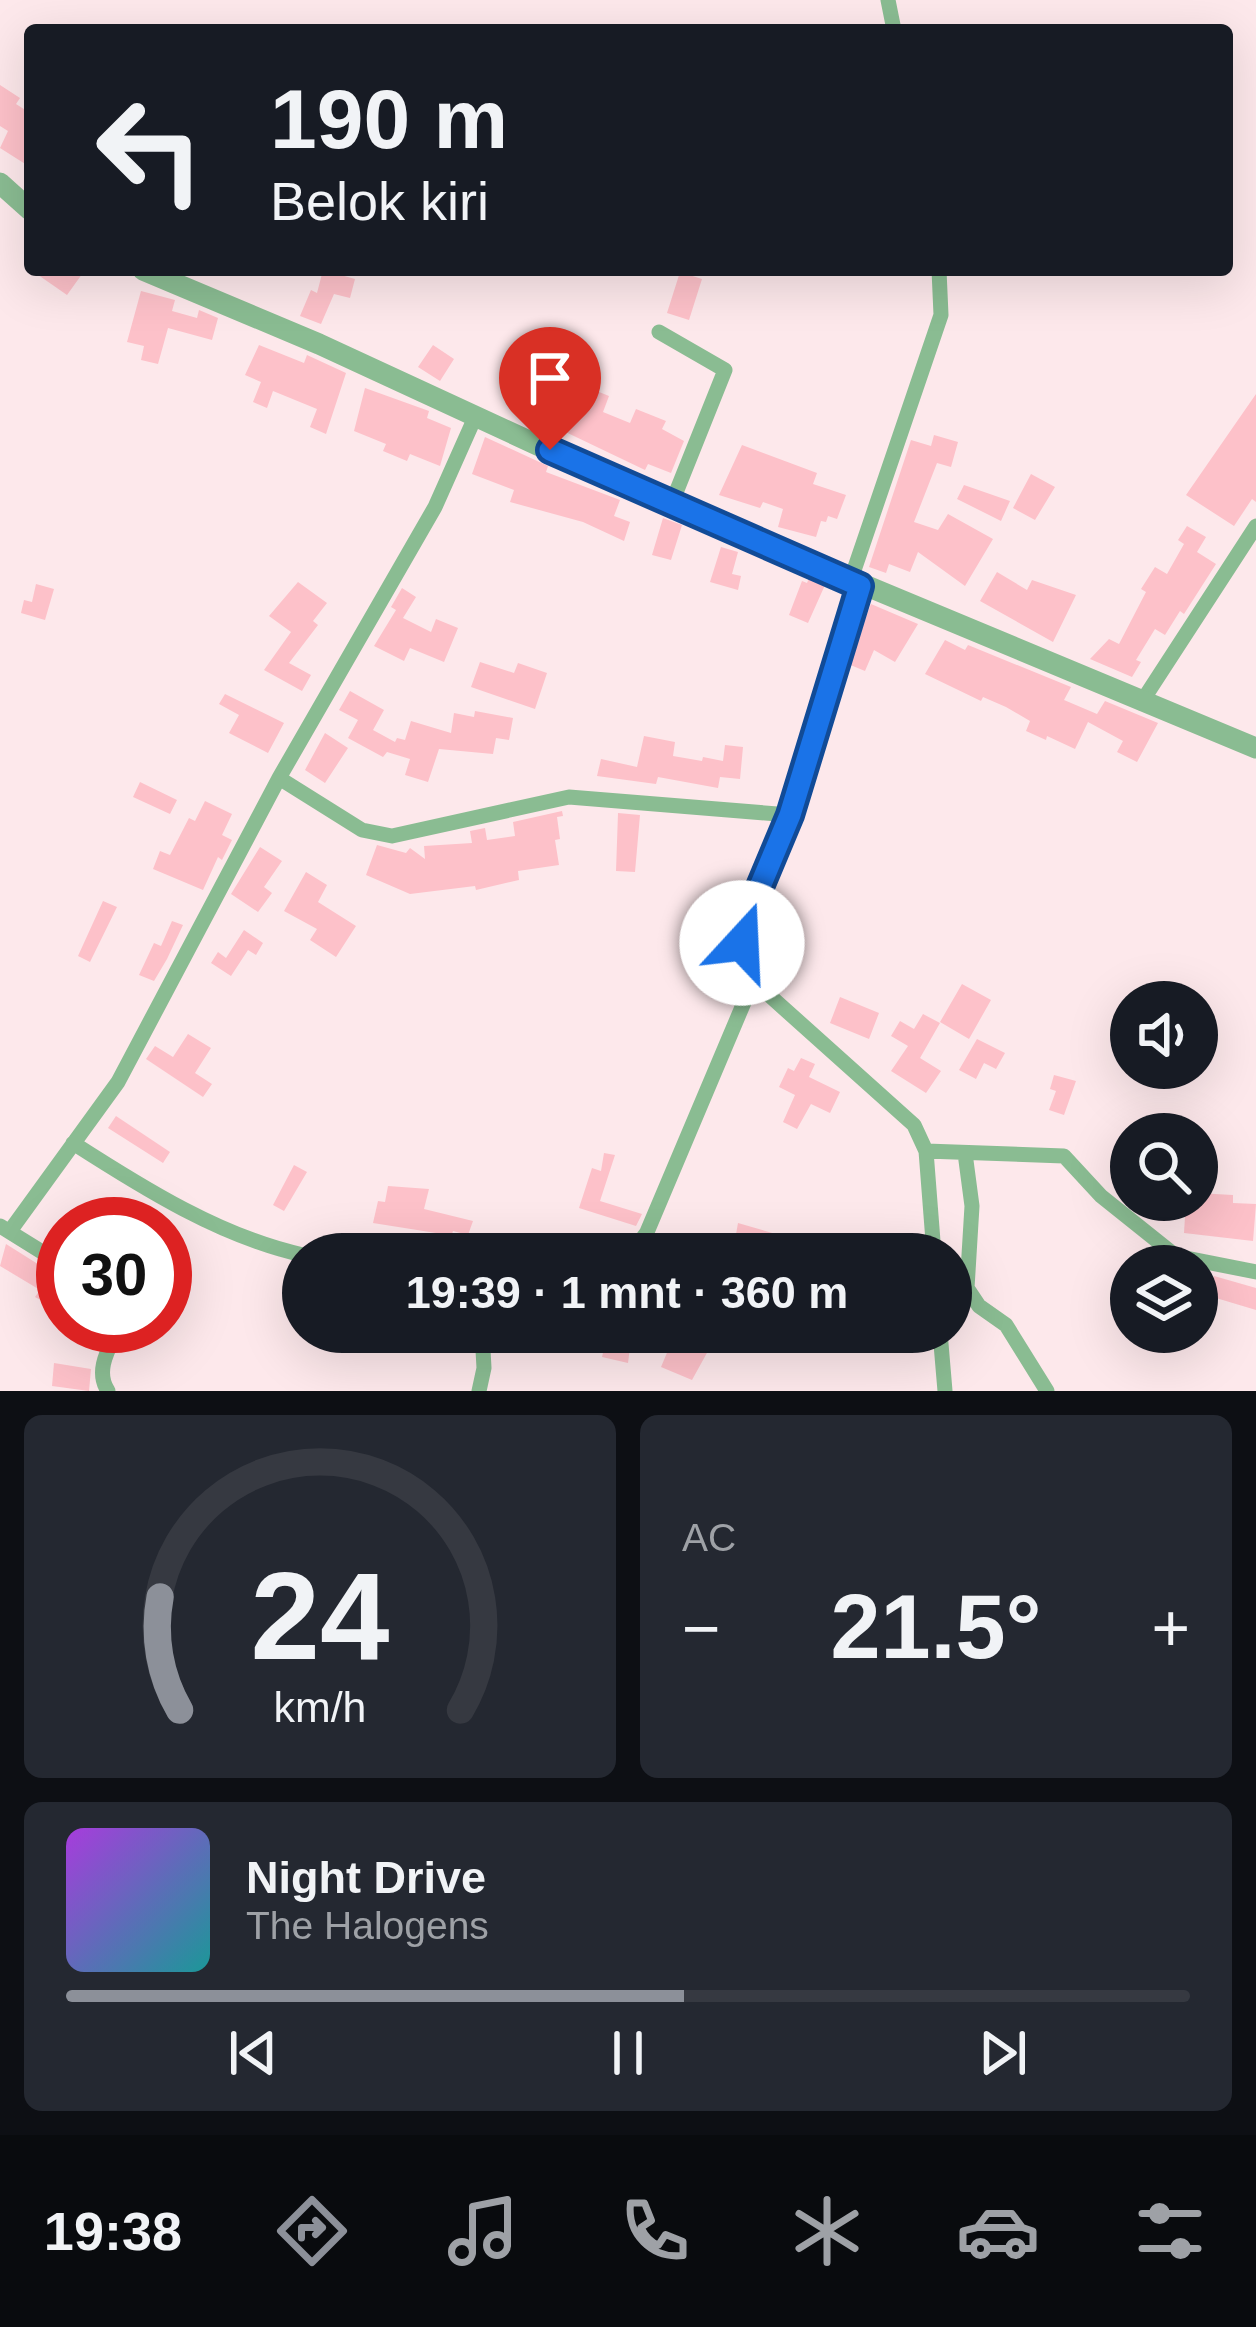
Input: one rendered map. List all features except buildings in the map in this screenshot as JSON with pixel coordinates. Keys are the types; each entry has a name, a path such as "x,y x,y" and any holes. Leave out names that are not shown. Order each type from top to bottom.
{"street":[{"path":"0,183 24,205"},
{"path":"157,276 670,505 1256,748"},
{"path":"646,1233 742,1008 750,978 742,943 746,920 790,815 855,584 941,315 939,276"},
{"path":"659,332 725,370 670,505"},
{"path":"36,1248 5,1229 118,1082 279,778 435,507 476,415"},
{"path":"1141,703 1256,526"},
{"path":"279,778 362,830 392,836 569,797 790,815"},
{"path":"750,978 914,1125 926,1151 932,1233"},
{"path":"73,1143 143,1189 282,1248"},
{"path":"926,1151 1066,1157 1088,1184 1176,1256 1256,1272"},
{"path":"965,1153 972,1206 967,1288 979,1306 1006,1325 1047,1391"},
{"path":"108,1353 101,1381 108,1391"},
{"path":"478,1391 483,1353"},
{"path":"942,1353 945,1391"}],"route":[{"path":"550,450 860,586 778,854 746,920 742,943"}]}
